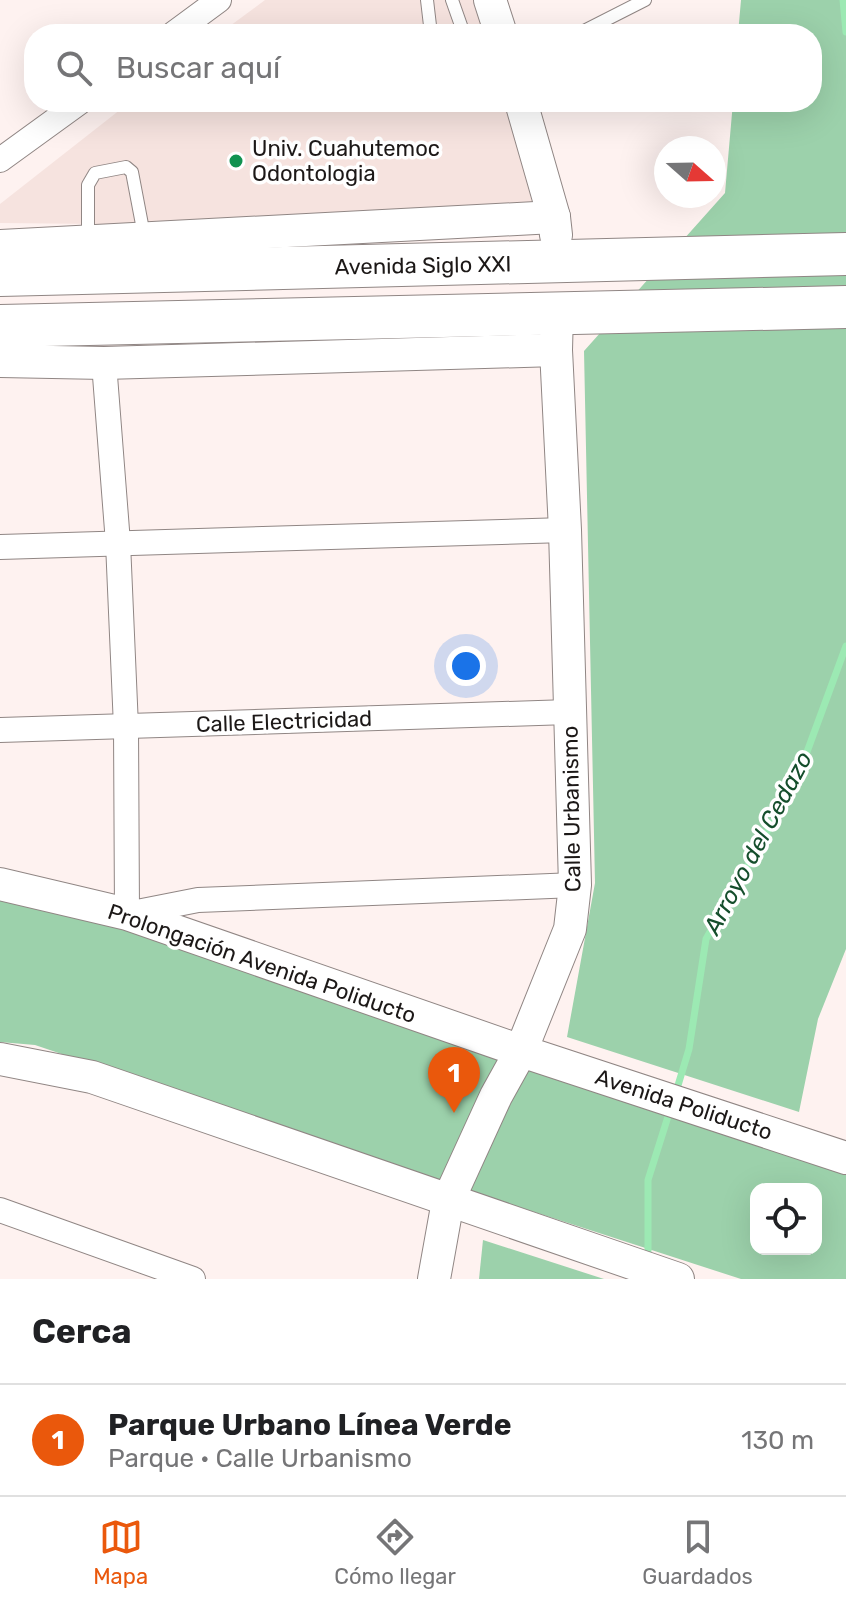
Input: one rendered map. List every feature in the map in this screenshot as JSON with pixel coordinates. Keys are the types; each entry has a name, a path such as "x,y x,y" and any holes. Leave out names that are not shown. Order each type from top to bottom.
{"highway":[{"name":"Avenida Siglo XXI","path":"0,275 846,254"},
{"path":"0,326 556,331 846,307"},
{"path":"0,347 49,325"}],"street":[{"path":"187,24 219,0"},
{"path":"490,0 498,24"},
{"path":"0,160 66,112"},
{"path":"524,112 554,217 558,262"},
{"name":"Avenida Siglo XXI","path":"0,246 554,217"},
{"path":"0,361 104,363 556,331"},
{"name":"Calle Urbanismo","path":"434,1279 448,1201 496,1096 521,1051 570,929 575,885 556,331"},
{"path":"104,363 118,543 126,727 127,914 198,900 575,885"},
{"path":"0,547 565,530"},
{"name":"Calle Electricidad","path":"0,730 569,712"},
{"name":"Prolongación Avenida Poliducto","path":"0,884 127,914 521,1051"},
{"name":"Avenida Poliducto","path":"521,1051 846,1158"},
{"path":"0,1059 92,1077 678,1279"},
{"path":"0,1210 137,1268 193,1279"}],"lane":[{"path":"427,0 430,24"},
{"path":"452,0 460,24"},
{"path":"598,24 645,0"},
{"path":"88,242 88,185 95,173 126,167 132,172 144,239"}],"shaded area":[{"path":"265,0 476,0 483,24 233,24"},
{"path":"117,112 508,112 533,205 192,225 0,223 0,204"}],"green space":[{"path":"741,0 846,0 846,949 818,1019 799,1112 567,1037 595,883 584,351 712,208 726,208 732,112 822,112 822,24 739,24"},
{"path":"0,895 148,933 846,1172 846,1279 741,1279 35,1045 0,1042"},
{"path":"483,1240 604,1279 479,1279"}],"waterway":[{"name":"Arroyo del Cedazo","path":"843,0 846,32"},
{"name":"Arroyo del Cedazo","path":"676,1092 689,1049 706,939 797,779 846,646"},
{"name":"Arroyo del Cedazo","path":"648,1259 648,1180 671,1107"}],"place":[{"name":"Univ. Cuahutemoc Odontologia","path":"236,161"},
{"name":"Parque Urbano Línea Verde","path":"454,1113"}]}
